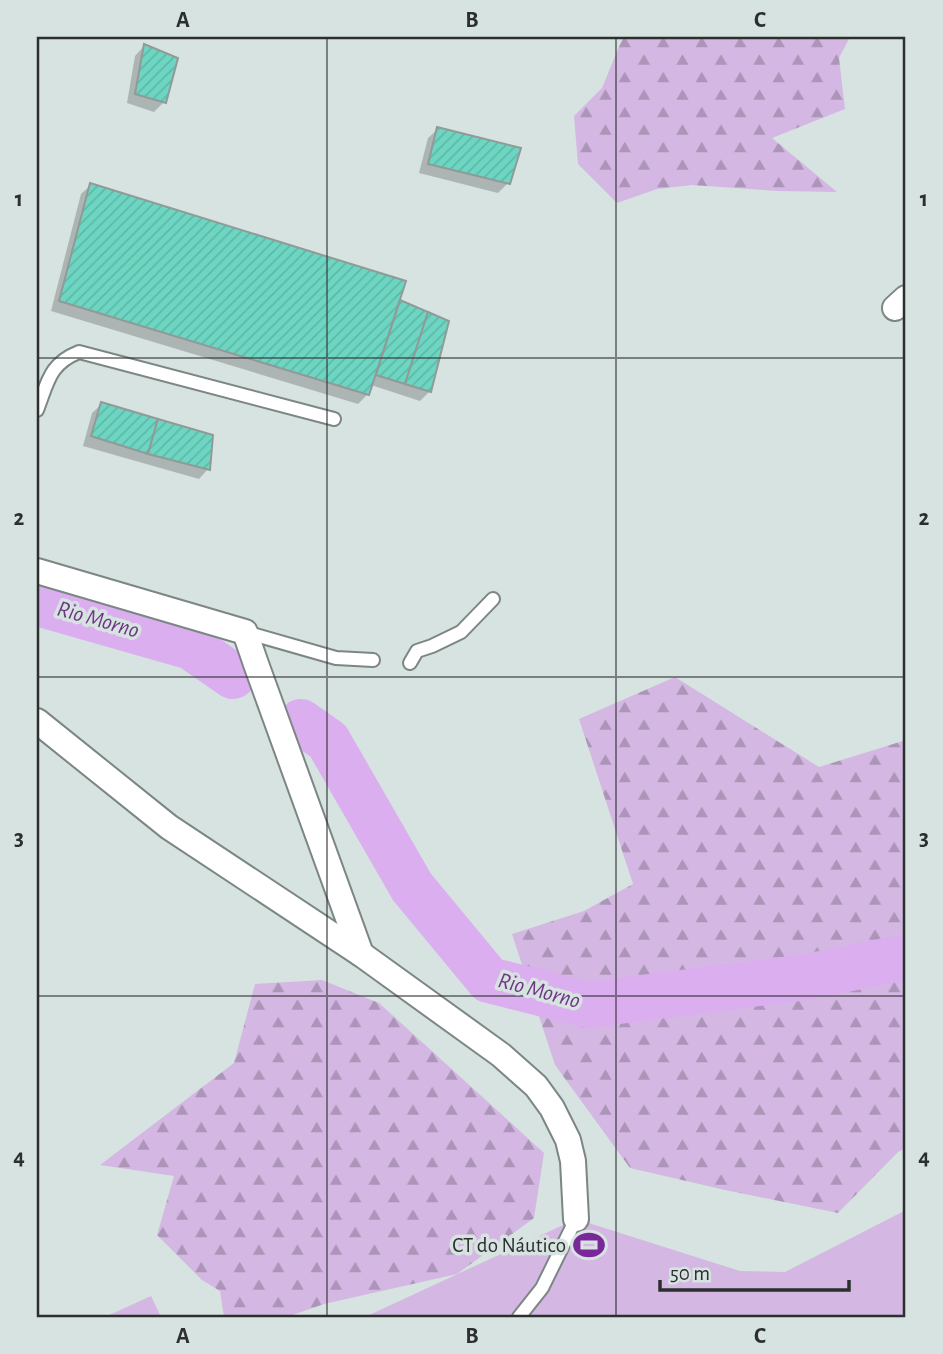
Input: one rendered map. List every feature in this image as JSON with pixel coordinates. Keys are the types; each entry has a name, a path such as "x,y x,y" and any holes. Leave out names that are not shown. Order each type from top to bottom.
{"street":[{"path":"37,571 246,632 361,954"},
{"path":"37,721 169,827 361,954 501,1055 536,1086 552,1108 568,1140 573,1161 576,1219"}],"lane":[{"path":"37,410 51,374 59,363 79,352 334,419"},
{"path":"410,663 416,651 461,632 493,599"},
{"path":"246,632 336,658 373,660"},
{"path":"519,1317 542,1288 576,1219"}],"green space":[{"path":"623,37 850,37 839,58 845,109 772,138 837,192 692,185 657,189 617,203 578,164 574,116 602,88"},
{"path":"675,677 819,767 906,740 906,1148 898,1152 838,1213 630,1168 555,1065 512,934 584,911 633,884 579,719"},
{"path":"322,980 379,1003 544,1153 534,1218 457,1274 324,1304 287,1317 224,1317 220,1291 202,1280 157,1235 174,1176 100,1165 234,1063 255,984"},
{"name":"CT do Náutico","path":"906,1210 906,1317 365,1317 576,1219 740,1271 785,1272"},
{"path":"151,1296 161,1317 105,1317"}],"building":[{"path":"144,44 178,58 166,103 135,94"},
{"path":"437,127 521,148 510,184 428,164"},
{"path":"90,183 406,281 369,395 59,301"},
{"path":"400,300 428,312 405,384 376,375"},
{"path":"428,312 449,321 431,392 405,384"},
{"path":"101,402 158,419 148,454 91,436"},
{"path":"158,419 213,435 210,470 148,454"}],"waterway":[{"name":"Rio Morno","path":"37,603 191,647 233,676"},
{"name":"Rio Morno","path":"301,722 328,741 412,887 489,980 588,1005 806,977 906,957"}],"place":[{"name":"CT do Náutico","path":"589,1245"}]}
